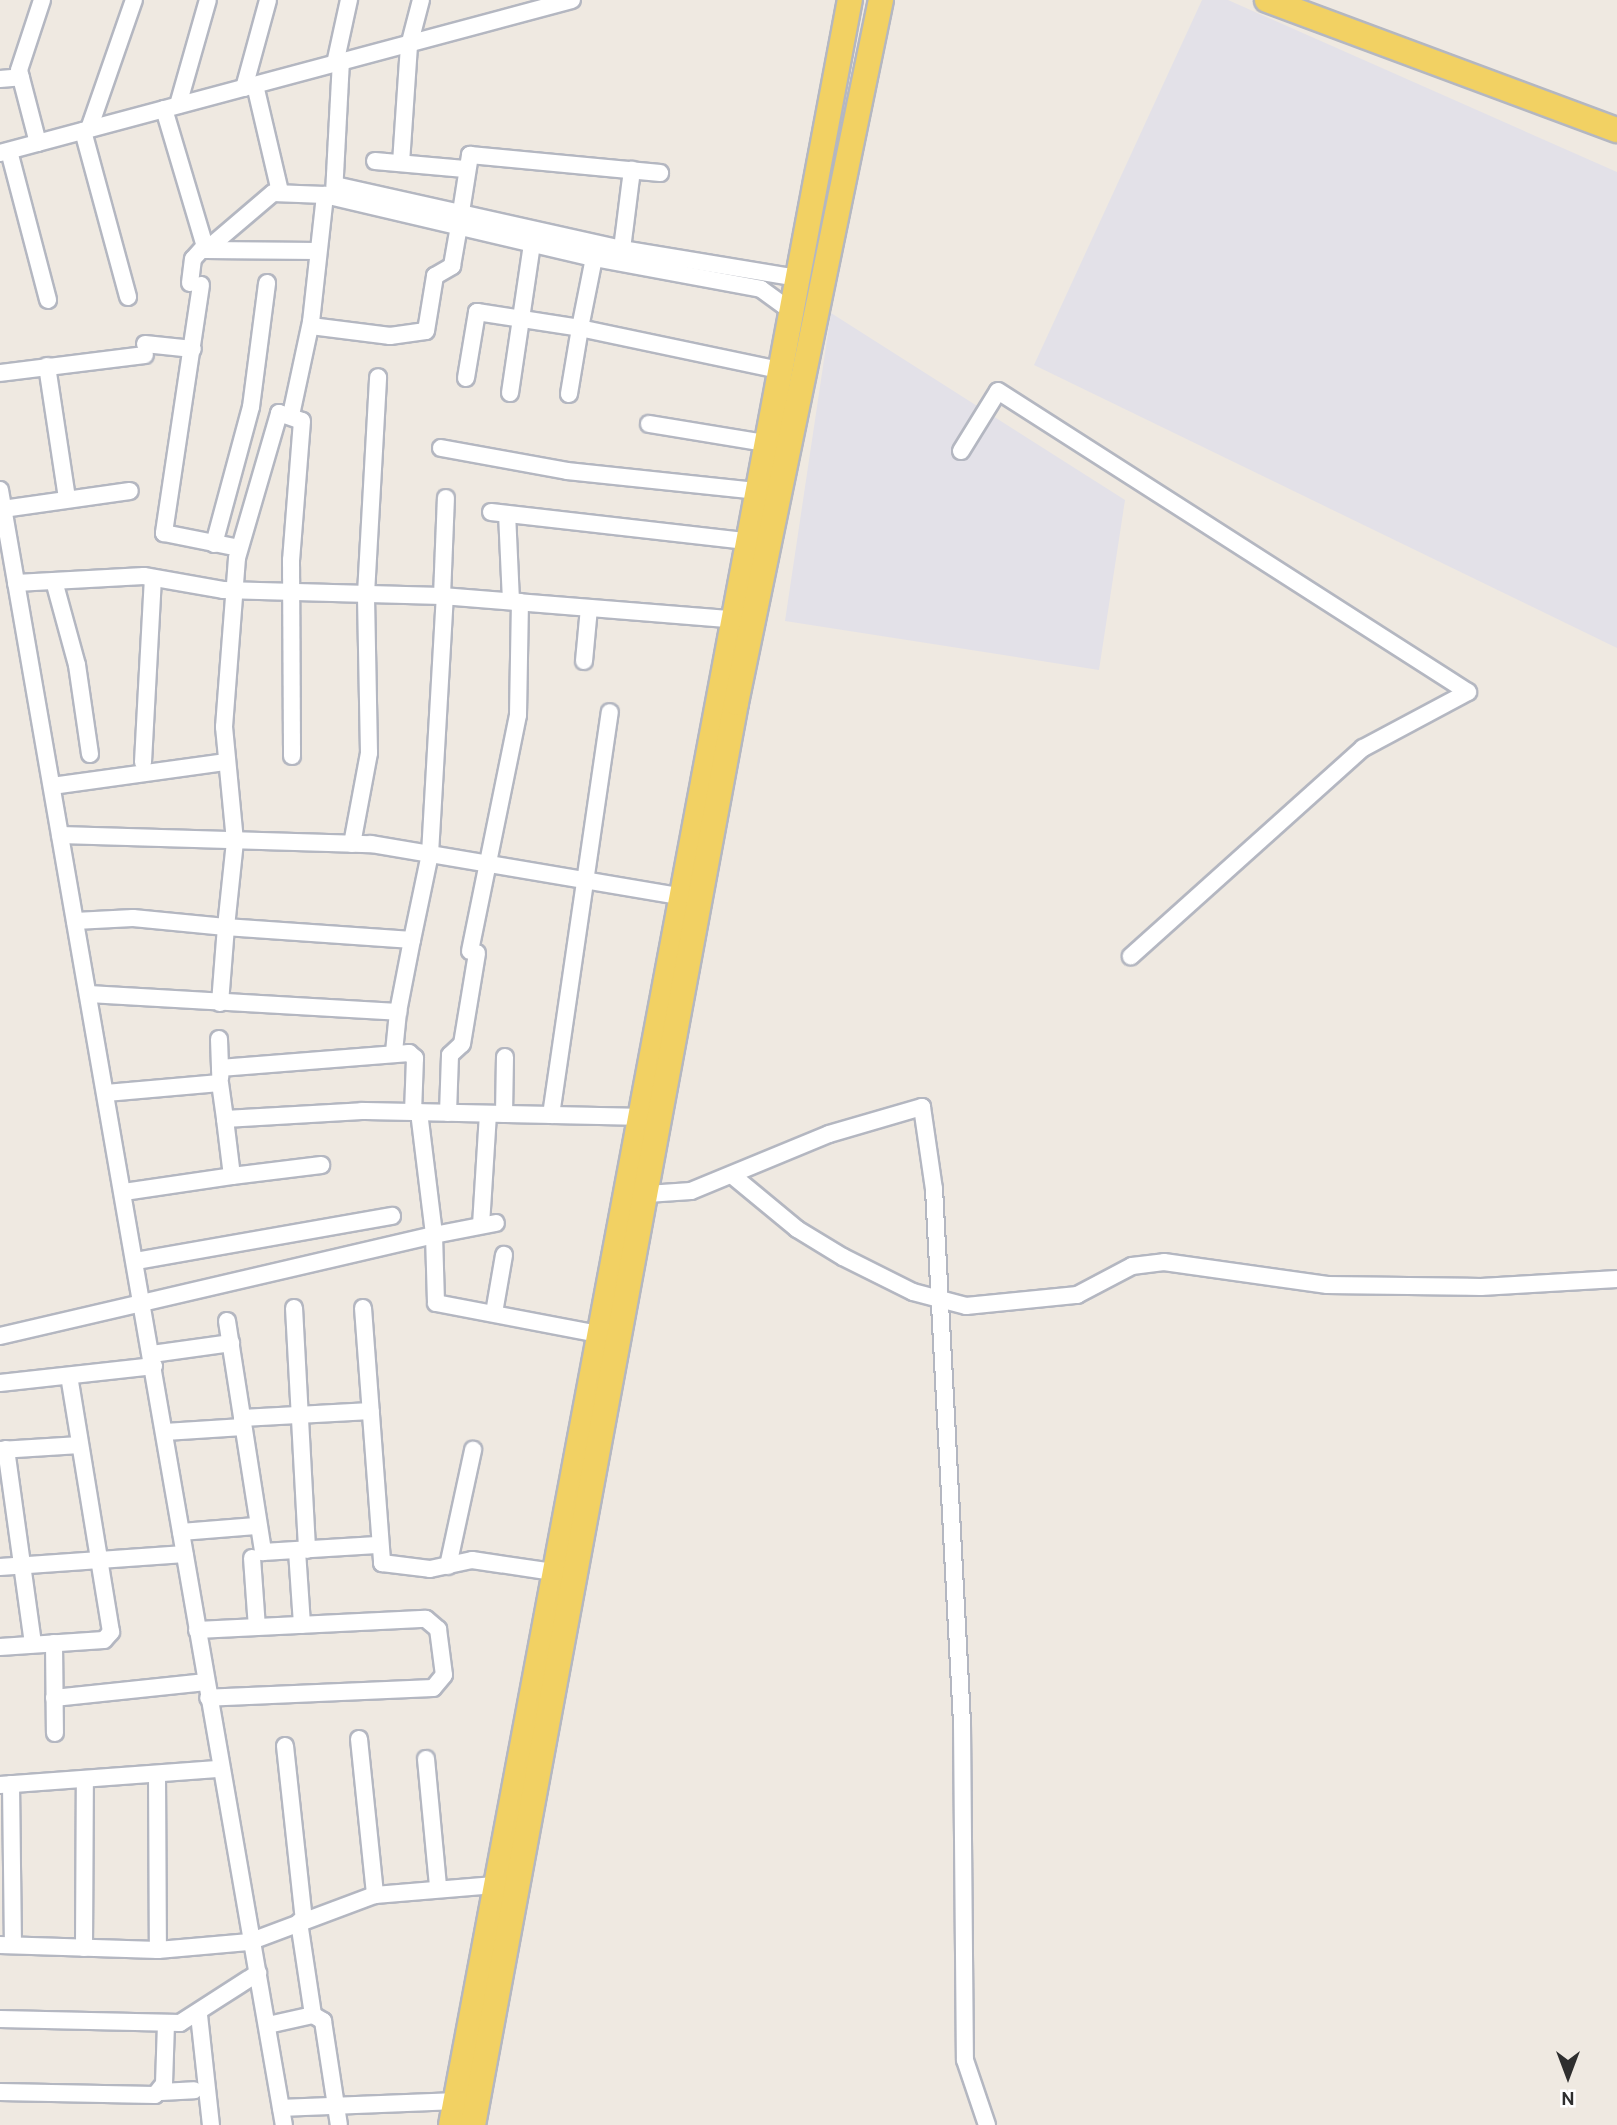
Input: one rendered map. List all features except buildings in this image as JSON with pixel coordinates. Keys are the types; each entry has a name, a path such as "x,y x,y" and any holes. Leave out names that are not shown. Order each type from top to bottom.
{"main road":[{"path":"453,2113 731,619 850,0"},
{"path":"473,2125 799,379 881,0"},
{"path":"1267,0 1617,130"},
{"path":"1306,0 1617,120"}],"street":[{"path":"38,143 21,77 42,0"},
{"path":"128,297 86,130 134,0"},
{"path":"204,249 171,107 208,0"},
{"path":"268,0 249,86 280,192"},
{"path":"220,1003 234,841 226,762 234,591 239,548 285,414 310,326 318,251 331,192 338,63 349,0"},
{"path":"401,163 409,46 421,0"},
{"path":"48,300 5,152 409,46 572,0"},
{"path":"0,79 21,77"},
{"path":"310,326 390,336 426,331 435,276 452,266 453,217 465,169 476,154 660,173"},
{"path":"374,161 465,169"},
{"path":"622,249 632,170"},
{"path":"239,548 167,537 163,521 193,349 196,284 193,259 280,192 331,192 622,249 796,278"},
{"path":"453,217 532,244 761,289 790,310"},
{"path":"510,393 532,244"},
{"path":"204,249 318,251"},
{"path":"569,394 594,258"},
{"path":"214,544 251,407 267,283"},
{"path":"466,378 477,312 580,328 779,370"},
{"path":"0,373 145,349 193,349"},
{"path":"47,366 66,499"},
{"path":"352,844 369,753 366,594 378,377"},
{"path":"961,451 998,391 1468,692 1363,748 1130,956"},
{"path":"251,407 285,414 302,421 290,592 292,756"},
{"path":"649,424 765,443"},
{"path":"440,448 566,471 756,491"},
{"path":"0,490 144,1301 249,1942 268,2025 284,2125"},
{"path":"3,509 130,491"},
{"path":"394,1052 411,940 430,854 446,498"},
{"path":"520,602 512,601 499,513 746,541"},
{"path":"16,583 153,578 234,591 443,596 731,619"},
{"path":"143,762 153,578"},
{"path":"54,581 77,665 90,754"},
{"path":"448,1113 450,1055 462,1044 486,864 512,765 520,602"},
{"path":"584,662 589,608"},
{"path":"551,1115 610,712"},
{"path":"52,786 226,762"},
{"path":"60,835 352,844 430,854 679,896"},
{"path":"75,921 133,918 411,940"},
{"path":"89,993 398,1012"},
{"path":"219,1039 220,1075 232,1176"},
{"path":"106,1094 220,1075 394,1052 415,1058 416,1112 434,1235 436,1303 599,1334"},
{"path":"0,1336 488,1224 496,1114 505,1057"},
{"path":"647,1194 691,1191 733,1176 829,1133 922,1107 940,1303 962,1724 965,2060 987,2125"},
{"path":"225,1119 416,1112 638,1117"},
{"path":"124,1192 321,1166"},
{"path":"733,1176 797,1229 940,1303 1046,1301 1077,1295 1132,1266 1164,1262 1327,1285 1481,1287 1617,1279"},
{"path":"136,1261 392,1216"},
{"path":"494,1313 504,1255"},
{"path":"294,1308 301,1415 302,1625"},
{"path":"363,1308 378,1557 391,1566 449,1566 472,1560 553,1572"},
{"path":"227,1321 262,1552 377,1545"},
{"path":"0,1383 69,1377 231,1343"},
{"path":"0,1647 110,1637 69,1377"},
{"path":"165,1433 301,1415 371,1411"},
{"path":"33,1644 3,1450 80,1445"},
{"path":"449,1566 473,1450"},
{"path":"181,1532 256,1526"},
{"path":"0,1567 100,1564 185,1554"},
{"path":"252,1558 257,1627"},
{"path":"54,1698 207,1690 442,1684 434,1622 197,1630"},
{"path":"54,1643 55,1733"},
{"path":"359,1739 375,1895"},
{"path":"285,1746 313,2015"},
{"path":"426,1759 438,1887"},
{"path":"220,1769 6,1785 7,1945 158,1950 249,1942 375,1895 438,1887 495,1885"},
{"path":"157,1774 158,1950"},
{"path":"84,1948 85,1779"},
{"path":"0,2019 166,2023 199,2015 213,1997 258,1973"},
{"path":"199,2015 211,2125"},
{"path":"268,2025 313,2015 323,2021 340,2125"},
{"path":"161,2092 166,2023"},
{"path":"0,2092 194,2090"},
{"path":"281,2108 339,2106 453,2113"}],"shaded area":[{"path":"1202,0 1228,0 1617,172 1617,648 1034,365"},
{"path":"831,313 1125,500 1099,670 785,621"}]}
